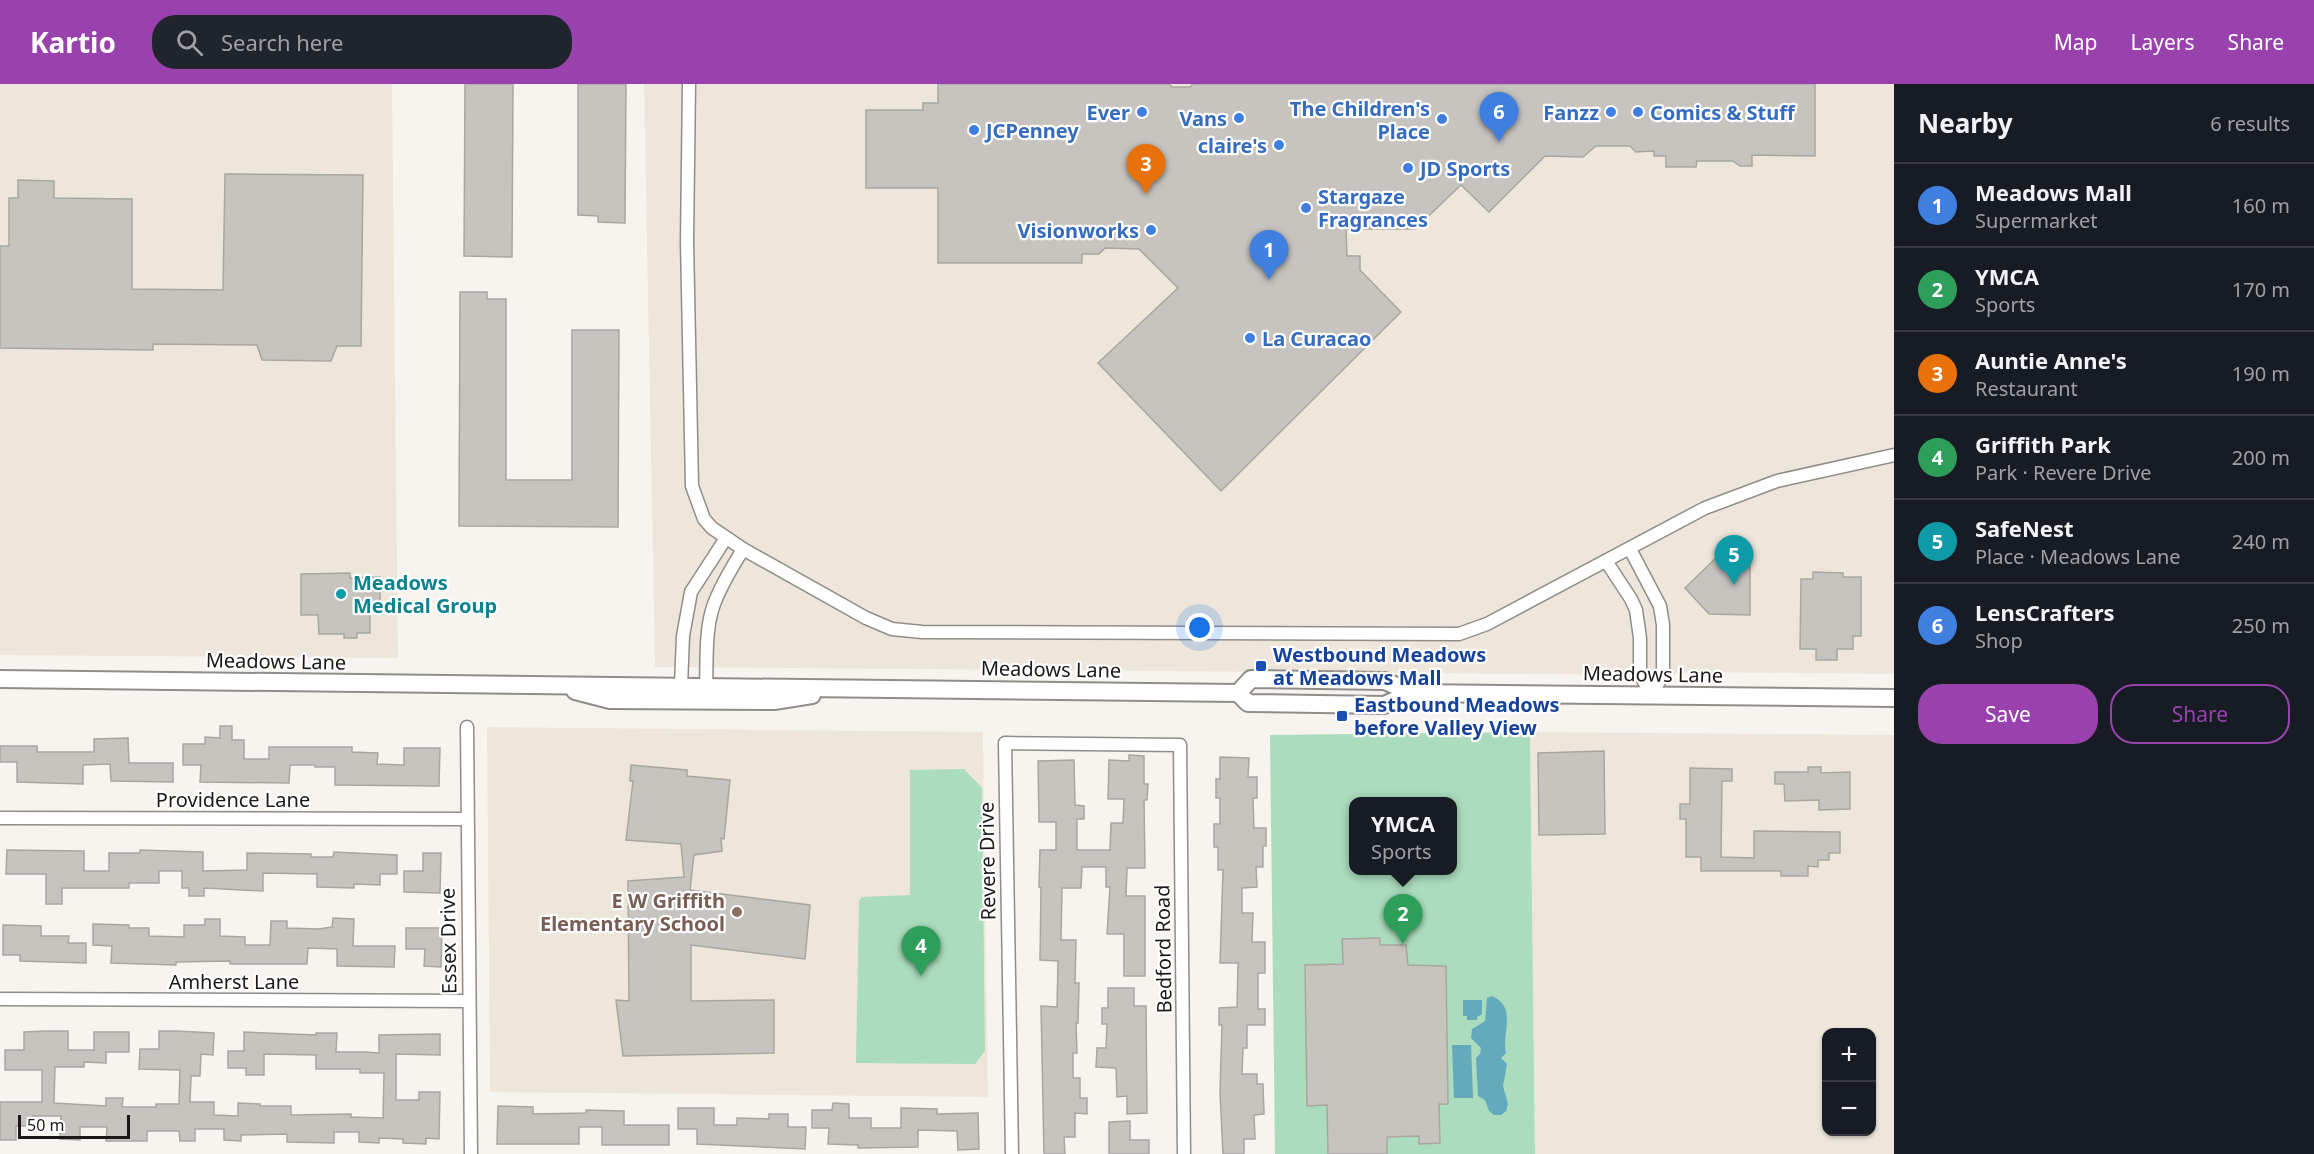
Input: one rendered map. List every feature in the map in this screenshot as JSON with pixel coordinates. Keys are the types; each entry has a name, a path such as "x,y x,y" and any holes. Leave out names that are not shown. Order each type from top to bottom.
{"street":[{"path":"689,84 687,321 692,486 704,519 743,549 866,618 892,629 922,632 1447,636 1470,632 1487,624 1711,505 1794,476 1894,455"},
{"path":"681,686 684,636 691,592 726,538"},
{"path":"706,686 708,633 712,609 725,579 743,549"},
{"path":"1630,549 1660,606 1663,625 1663,675 1651,695"},
{"path":"1606,561 1636,610 1640,638 1640,674 1651,695"},
{"name":"Meadows Lane","path":"0,679 1238,693 1248,703 1372,705 1384,705 1412,693"},
{"name":"Meadows Lane","path":"1238,693 1251,679 1385,681 1412,693 1894,698"},
{"name":"Meadows Lane","path":"551,684 610,700 774,701 864,688"},
{"name":"Essex Drive","path":"466,727 471,1154"},
{"name":"Revere Drive","path":"1012,1154 1005,743 1180,745"},
{"name":"Bedford Road","path":"1180,745 1184,1154"},
{"name":"Providence Lane","path":"0,818 467,819"},
{"name":"Amherst Lane","path":"0,999 469,1001"}],"shaded area":[{"path":"0,84 392,84 398,658 0,655"},
{"path":"644,84 1894,84 1894,674 1690,672 1663,675 655,667"},
{"name":"E W Griffith Elementary School","path":"487,727 983,732 988,1097 490,1092"},
{"path":"1530,732 1894,735 1894,1154 1535,1154"}],"green space":[{"path":"1530,732 1535,1154 1275,1154 1270,735"},
{"path":"964,769 982,788 985,1051 975,1064 856,1063 859,901 862,897 910,895 910,770"}],"water":[{"path":"1492,996 1500,1001 1507,1014 1506,1053 1501,1058 1507,1064 1503,1086 1508,1104 1506,1111 1501,1115 1494,1115 1489,1111 1485,1100 1478,1096 1476,1058 1481,1048 1471,1038 1472,1029 1485,1021 1487,998"},
{"path":"1463,1000 1482,1000 1482,1014 1477,1017 1477,1020 1467,1020 1467,1016 1463,1016"},
{"path":"1452,1045 1471,1045 1473,1098 1454,1098"}],"building":[{"path":"465,84 513,84 512,257 464,256"},
{"path":"578,84 626,84 625,223 598,222 598,216 578,215"},
{"path":"938,84 1169,84 1172,87 1190,87 1193,84 1815,84 1815,156 1752,155 1752,166 1740,166 1733,161 1697,161 1696,167 1666,167 1666,156 1654,156 1654,151 1636,152 1630,146 1596,146 1583,157 1545,156 1489,212 1461,185 1415,229 1346,229 1347,256 1360,256 1360,270 1401,312 1221,491 1098,363 1178,288 1139,249 1105,248 1099,254 1082,254 1082,263 938,263 938,188 866,188 866,110 923,110 923,103 938,103"},
{"path":"225,174 363,175 361,346 337,346 331,361 262,360 257,345 153,344 153,350 0,348 0,246 9,246 9,198 18,198 18,180 54,181 54,198 132,199 132,289 223,290"},
{"path":"460,292 487,292 487,299 506,299 506,480 572,480 572,330 619,330 618,527 459,526"},
{"path":"1721,553 1750,553 1750,615 1709,614 1685,588"},
{"path":"1813,572 1843,573 1843,577 1861,577 1861,636 1853,636 1853,649 1837,649 1837,660 1816,660 1816,649 1800,649 1801,579 1813,579"},
{"name":"Meadows Medical Group","path":"350,573 350,578 380,577 380,610 370,610 370,633 357,633 357,638 344,638 344,634 319,634 318,615 301,615 301,574"},
{"path":"220,726 232,726 232,740 244,740 244,759 269,759 269,747 352,747 352,752 378,753 377,764 404,765 404,748 440,748 439,786 335,785 335,767 315,767 315,765 290,765 289,783 200,782 201,765 183,765 183,744 205,744 205,737 220,738"},
{"path":"128,738 129,763 173,763 173,782 111,781 110,764 83,765 83,784 17,782 17,762 0,762 0,746 37,746 37,752 94,752 94,739"},
{"path":"1604,751 1605,834 1539,835 1538,753"},
{"path":"1129,755 1144,756 1144,784 1148,784 1147,800 1144,800 1145,868 1127,868 1126,896 1145,896 1145,976 1124,976 1124,934 1107,934 1110,887 1106,887 1106,867 1082,867 1081,888 1062,888 1061,940 1076,940 1075,983 1079,983 1078,1023 1076,1023 1077,1053 1073,1053 1073,1078 1080,1078 1080,1098 1087,1098 1087,1114 1075,1113 1075,1137 1064,1137 1065,1154 1044,1154 1041,1006 1057,1007 1058,961 1040,960 1040,850 1056,850 1056,822 1039,822 1038,761 1074,760 1075,805 1084,806 1084,819 1077,819 1077,850 1110,850 1111,823 1123,823 1124,799 1108,799 1109,760 1129,761"},
{"path":"1220,757 1249,758 1248,777 1257,777 1257,798 1253,798 1254,828 1266,828 1263,867 1256,867 1257,887 1242,888 1242,913 1253,913 1252,942 1265,942 1265,973 1258,973 1258,1009 1265,1009 1265,1025 1247,1025 1247,1048 1243,1048 1242,1074 1257,1074 1257,1084 1263,1084 1264,1114 1254,1115 1255,1139 1244,1139 1244,1154 1223,1154 1220,1092 1222,1025 1219,1025 1219,1008 1237,1007 1238,963 1220,963 1223,870 1218,870 1218,847 1214,847 1214,824 1220,824 1220,798 1216,798 1216,779 1220,779"},
{"path":"631,765 687,770 687,776 730,780 724,839 721,838 722,851 694,855 690,890 810,905 805,959 691,945 691,1001 774,1000 774,1053 623,1056 616,1000 629,1001 628,881 684,877 681,844 626,840 633,781 630,781"},
{"path":"1808,767 1821,767 1821,773 1850,772 1850,809 1819,810 1819,800 1785,801 1784,784 1775,784 1775,772 1808,772"},
{"path":"1690,768 1732,769 1732,781 1722,781 1721,857 1754,858 1754,831 1840,832 1840,853 1829,853 1829,860 1818,860 1818,867 1808,866 1808,876 1781,876 1781,871 1701,871 1701,857 1686,857 1686,819 1680,819 1680,804 1690,804"},
{"path":"7,850 84,851 84,871 109,871 109,853 140,853 140,850 203,852 203,871 247,870 247,853 311,854 311,857 333,857 334,852 397,855 397,874 380,874 380,885 354,884 354,888 317,887 317,874 263,873 263,891 204,888 204,896 189,896 189,888 182,888 182,871 159,871 159,883 129,883 129,888 62,888 62,904 46,904 46,874 6,874"},
{"path":"423,853 441,853 440,893 404,892 404,871 423,871"},
{"path":"333,918 354,919 353,946 395,946 394,967 337,966 337,949 308,948 307,964 230,964 230,961 176,962 176,965 111,963 112,946 93,945 93,924 129,925 129,928 149,928 149,936 184,937 184,925 205,925 205,919 220,919 220,936 245,937 245,945 270,945 271,921 287,921 287,928 319,929 332,927"},
{"path":"3,925 41,926 41,936 69,936 68,943 86,943 86,963 20,961 20,955 3,955"},
{"path":"406,928 442,928 441,967 424,966 425,949 406,949"},
{"path":"1380,938 1380,945 1406,945 1408,965 1446,966 1448,1104 1439,1104 1440,1143 1419,1144 1419,1136 1387,1137 1387,1154 1328,1154 1327,1105 1307,1106 1305,965 1343,964 1342,939"},
{"path":"1108,988 1134,988 1134,1006 1146,1006 1147,1113 1127,1114 1127,1096 1117,1097 1116,1068 1096,1067 1097,1048 1106,1048 1107,1024 1102,1024 1102,1008 1108,1008"},
{"path":"68,1031 68,1050 94,1050 94,1032 129,1032 129,1052 106,1052 106,1063 84,1062 84,1067 55,1067 54,1103 106,1106 106,1098 123,1098 122,1107 179,1104 180,1070 139,1069 140,1049 159,1049 159,1031 176,1031 214,1033 213,1055 201,1054 200,1076 191,1076 190,1102 214,1102 214,1115 238,1116 238,1103 291,1106 291,1115 351,1114 351,1117 383,1118 384,1073 360,1073 360,1069 316,1069 316,1055 264,1054 264,1075 246,1075 246,1068 228,1068 228,1051 244,1051 244,1032 316,1035 316,1033 337,1033 336,1052 379,1053 379,1035 440,1034 440,1055 396,1054 396,1100 419,1100 419,1092 440,1092 439,1139 426,1138 426,1144 403,1143 403,1139 379,1138 379,1143 359,1142 359,1132 334,1132 334,1143 287,1142 287,1134 241,1135 241,1141 224,1140 224,1129 195,1129 195,1141 180,1141 179,1131 147,1131 147,1141 106,1141 107,1127 80,1127 80,1140 60,1139 61,1116 33,1116 33,1126 16,1126 16,1140 0,1140 0,1102 42,1102 42,1070 5,1070 5,1050 24,1050 24,1032"},
{"path":"833,1103 849,1104 849,1118 871,1118 871,1128 901,1128 901,1108 937,1109 937,1114 978,1113 979,1149 958,1150 957,1131 918,1130 918,1147 858,1148 858,1145 828,1144 829,1128 812,1128 812,1110 832,1110"},
{"path":"498,1106 533,1107 533,1114 586,1113 586,1110 624,1111 624,1125 669,1125 669,1145 602,1145 602,1127 579,1127 579,1144 497,1144"},
{"path":"678,1108 714,1108 714,1125 737,1125 737,1118 769,1119 769,1114 788,1114 788,1127 806,1127 805,1149 697,1144 697,1129 678,1129"},
{"path":"1130,1121 1130,1140 1149,1140 1149,1154 1109,1154 1109,1122"}],"place":[{"name":"Ever","path":"1142,112"},
{"name":"Fanzz","path":"1611,112"},
{"name":"Comics & Stuff","path":"1638,112"},
{"name":"Vans","path":"1239,118"},
{"name":"The Children's Place","path":"1442,119"},
{"name":"JCPenney","path":"974,130"},
{"name":"LensCrafters","path":"1499,142"},
{"name":"claire's","path":"1279,145"},
{"name":"JD Sports","path":"1408,168"},
{"name":"Auntie Anne's","path":"1146,194"},
{"name":"Stargaze Fragrances","path":"1306,208"},
{"name":"Visionworks","path":"1151,230"},
{"name":"Meadows Mall","path":"1269,280"},
{"name":"La Curacao","path":"1250,338"},
{"name":"SafeNest","path":"1734,585"},
{"name":"Meadows Medical Group","path":"341,594"},
{"name":"Westbound Meadows at Meadows Mall","path":"1261,666"},
{"name":"Eastbound Meadows before Valley View","path":"1342,716"},
{"name":"E W Griffith Elementary School","path":"737,912"},
{"name":"YMCA","path":"1403,944"},
{"name":"Griffith Park","path":"921,976"}]}
